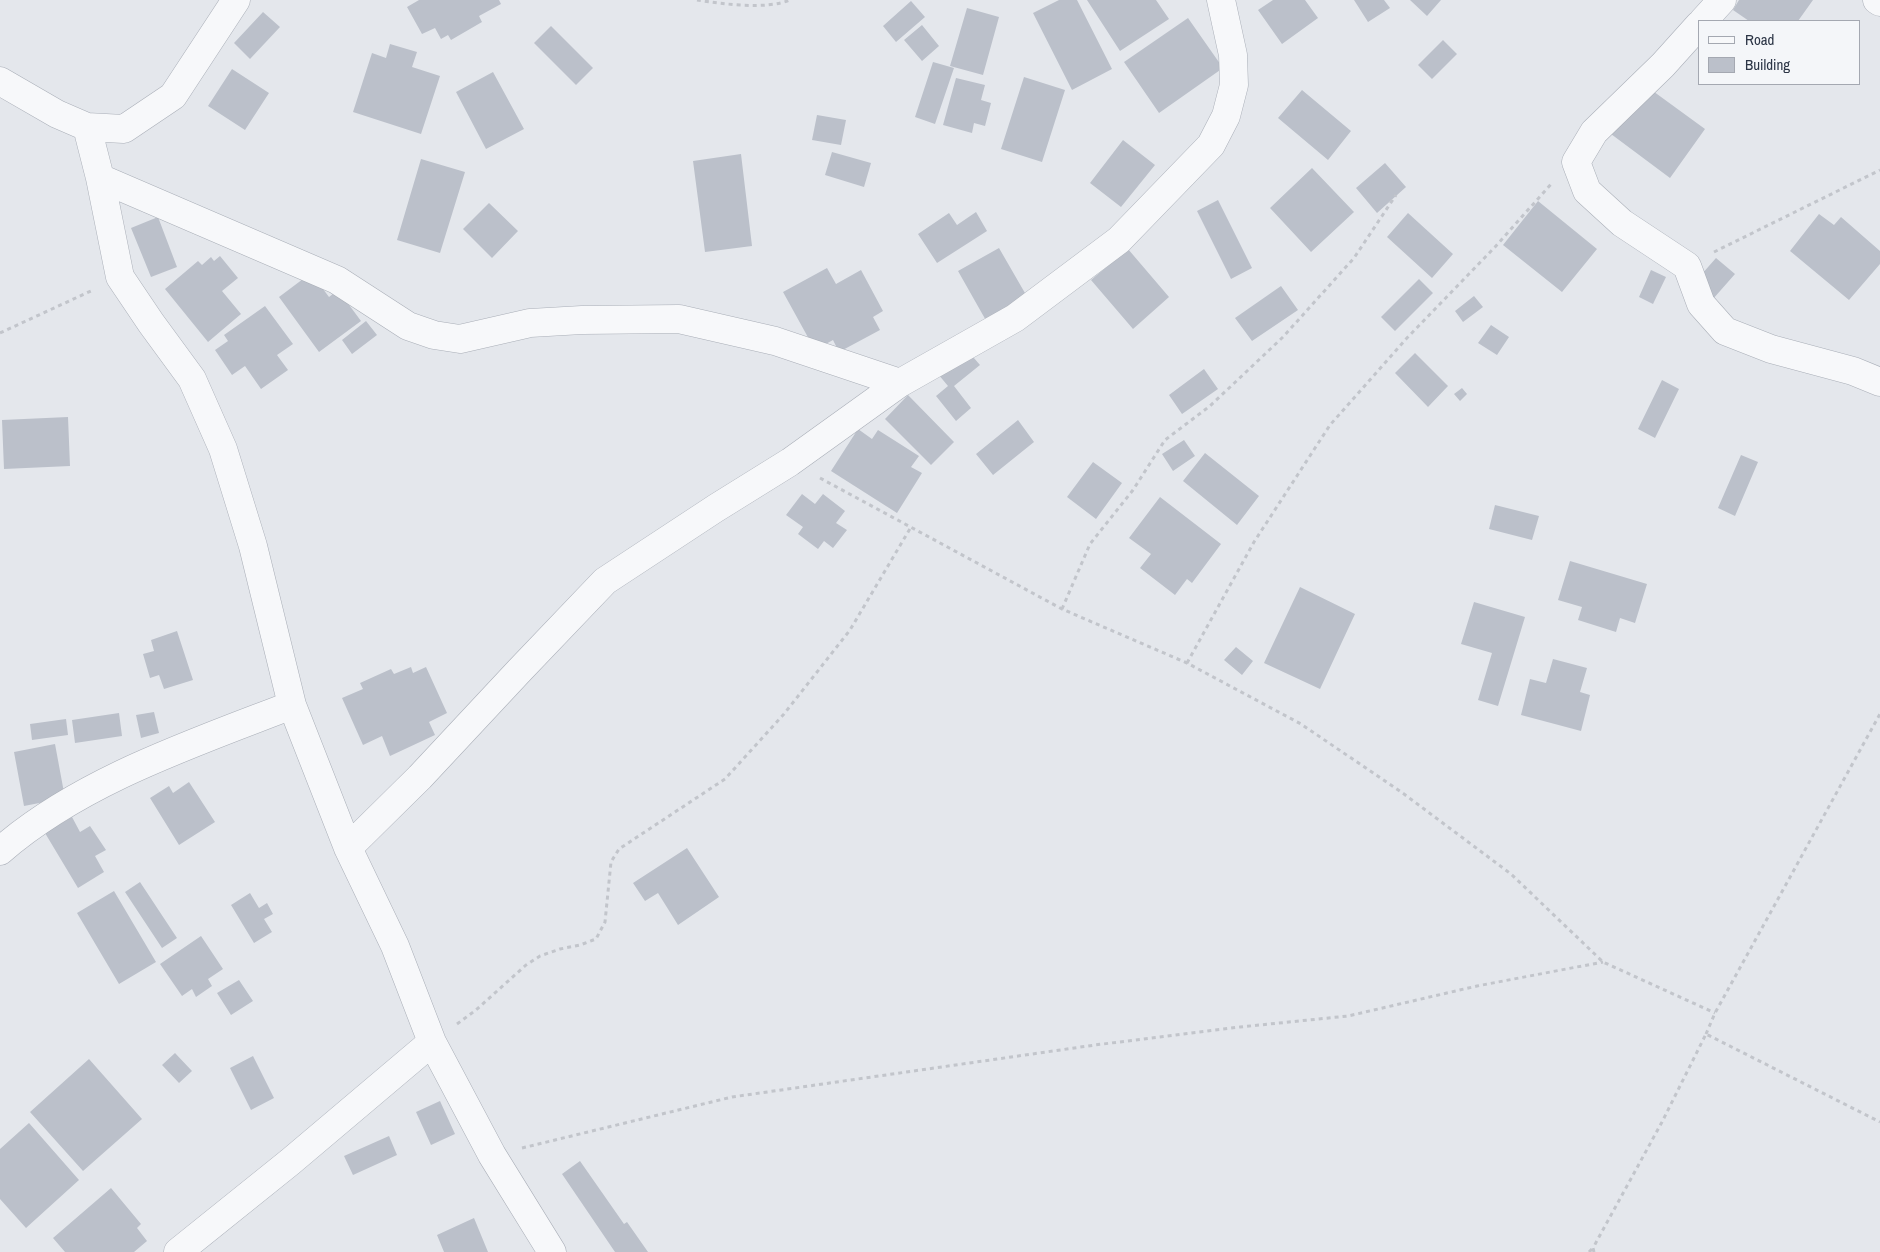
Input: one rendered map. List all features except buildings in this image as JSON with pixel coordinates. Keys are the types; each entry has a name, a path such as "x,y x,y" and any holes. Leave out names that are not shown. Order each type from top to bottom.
{"street":[{"path":"0,80 57,114 87,127 124,129 173,96 236,0"},
{"path":"348,848 420,777 605,582 716,508 790,462 900,383 1015,318 1119,240 1211,145 1226,116 1234,85 1233,55 1221,0"},
{"path":"1703,20 1722,0"},
{"path":"1698,26 1663,65 1594,132 1576,162 1587,191 1622,223 1687,266 1701,304 1725,331 1770,349 1853,371 1880,382"},
{"path":"87,127 100,178 120,277 192,379 223,449 253,546 292,705 348,848 395,946 432,1042 492,1155 552,1252"},
{"path":"100,178 337,280 408,326 434,335 460,339 530,323 582,320 679,319 775,341 900,383"},
{"path":"0,851 20,833 80,796 163,755 292,705"},
{"path":"178,1252 290,1162 432,1042"}],"path":[{"path":"697,0 728,4 779,4 790,0"},
{"path":"1187,663 1254,542 1330,425 1406,339 1495,247 1552,183 1576,162"},
{"path":"1687,266 1880,170"},
{"path":"1062,609 1090,544 1133,490 1165,440 1210,406 1283,337 1354,258 1396,195"},
{"path":"0,333 120,277"},
{"path":"790,462 1062,609 1187,663 1300,724 1404,794 1511,874 1603,962 1715,1013"},
{"path":"432,1042 476,1010 526,965 540,956 560,949 580,946 596,939 605,922 611,862 619,849 725,779 784,714 850,630 912,528"},
{"path":"1589,1252 1593,1250 1662,1122 1715,1013 1880,714"},
{"path":"492,1155 732,1097 1095,1045 1348,1016 1477,986 1603,962"},
{"path":"1706,1034 1880,1122"}]}
